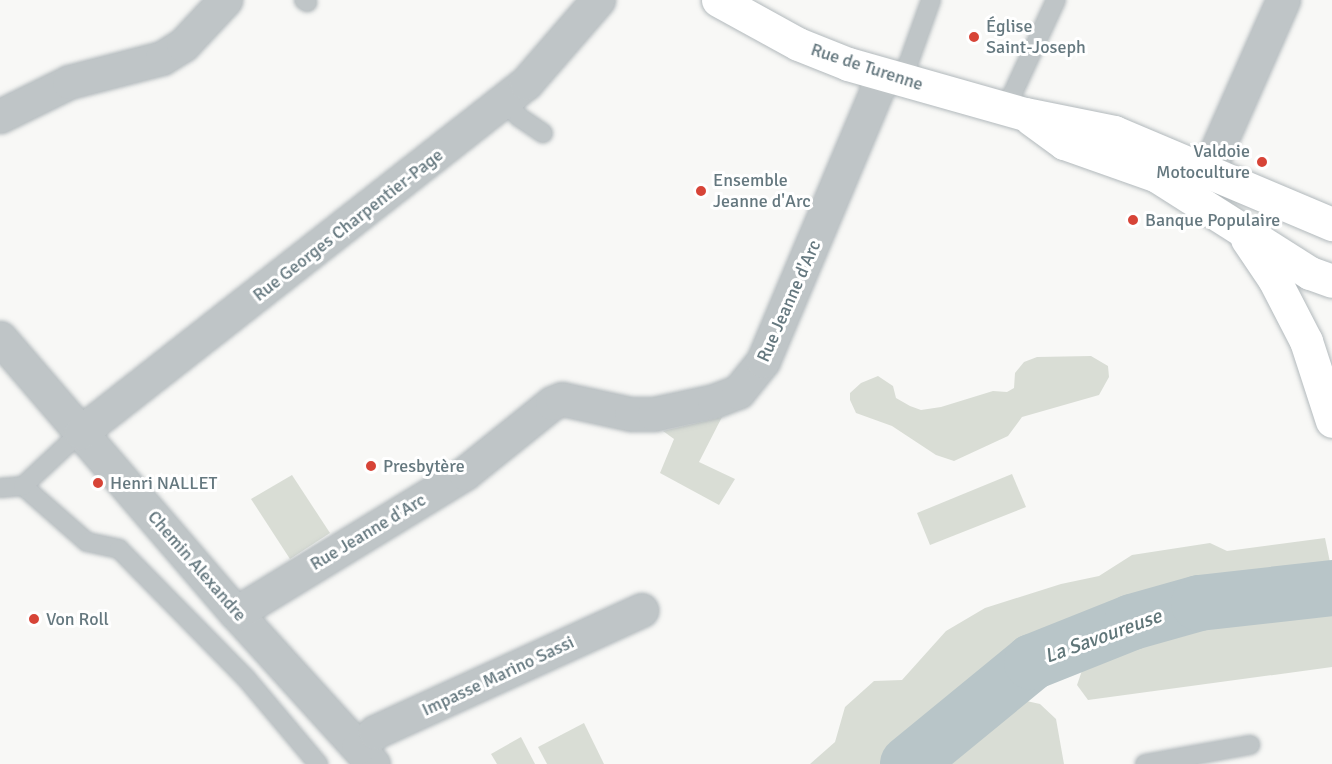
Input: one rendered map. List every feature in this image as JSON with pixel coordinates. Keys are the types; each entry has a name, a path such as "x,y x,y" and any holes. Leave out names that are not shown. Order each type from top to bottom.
{"main road":[{"name":"Rue de Turenne","path":"718,0 798,44 893,79 1016,111 1114,132 1332,224"},
{"name":"Rue de Turenne","path":"1016,111 1064,143 1157,176 1240,229 1326,272"},
{"path":"1240,229 1290,309 1306,341 1332,421"},
{"path":"1290,309 1326,272"}],"street":[{"path":"0,116 69,82 162,58 183,45 225,0"},
{"name":"Rue Georges Charpentier-Page","path":"81,432 526,83 598,0"},
{"path":"1208,170 1283,0"},
{"name":"Rue Jeanne d'Arc","path":"236,613 465,473 552,403 562,399 632,414 654,414 714,401 738,392 763,361 893,79"},
{"name":"Chemin Alexandre","path":"0,338 236,613 366,755"},
{"name":"Impasse Marino Sassi","path":"366,755 375,732 641,610"}],"lane":[{"path":"893,79 931,0"},
{"path":"1016,111 1056,0"},
{"path":"505,100 519,117 543,133"},
{"path":"0,489 22,486 81,432"},
{"path":"22,486 87,542 119,549 245,677 318,764"},
{"path":"1145,764 1250,745"}],"shaded area":[{"path":"1091,356 1108,366 1109,377 1099,395 1022,417 1008,436 954,461 936,455 892,426 856,413 850,400 850,393 861,383 878,376 893,386 896,398 910,406 921,410 941,407 993,391 1007,392 1014,388 1015,373 1024,362 1037,357"},
{"path":"722,417 699,462 735,479 719,505 660,473 674,439 663,431"},
{"path":"1012,474 1026,507 930,545 917,513"},
{"path":"292,475 330,533 290,559 251,499"},
{"path":"1325,538 1331,567 1310,574 1241,571 1137,598 1120,611 1079,631 1053,632 1030,640 996,678 965,693 944,726 896,764 810,764 835,742 845,707 874,681 902,680 946,631 985,608 1061,584 1099,576 1132,555 1210,543 1227,551"},
{"path":"1332,612 1332,667 1088,700 1077,685 1086,659 1126,637 1237,613"},
{"path":"1022,700 1040,704 1056,719 1064,764 941,764 958,757 982,725"},
{"path":"584,723 604,764 547,764 538,747"},
{"path":"521,737 535,764 497,764 491,754"}],"waterway":[{"name":"La Savoureuse","path":"908,764 1032,662 1132,622 1199,603 1332,588"}],"place":[{"name":"Église Saint-Joseph","path":"974,37"},
{"name":"Valdoie Motoculture","path":"1262,162"},
{"name":"Ensemble Jeanne d'Arc","path":"701,191"},
{"name":"Banque Populaire","path":"1133,220"},
{"name":"Presbytère","path":"371,466"},
{"name":"Henri NALLET","path":"98,483"},
{"name":"Von Roll","path":"34,619"}]}
